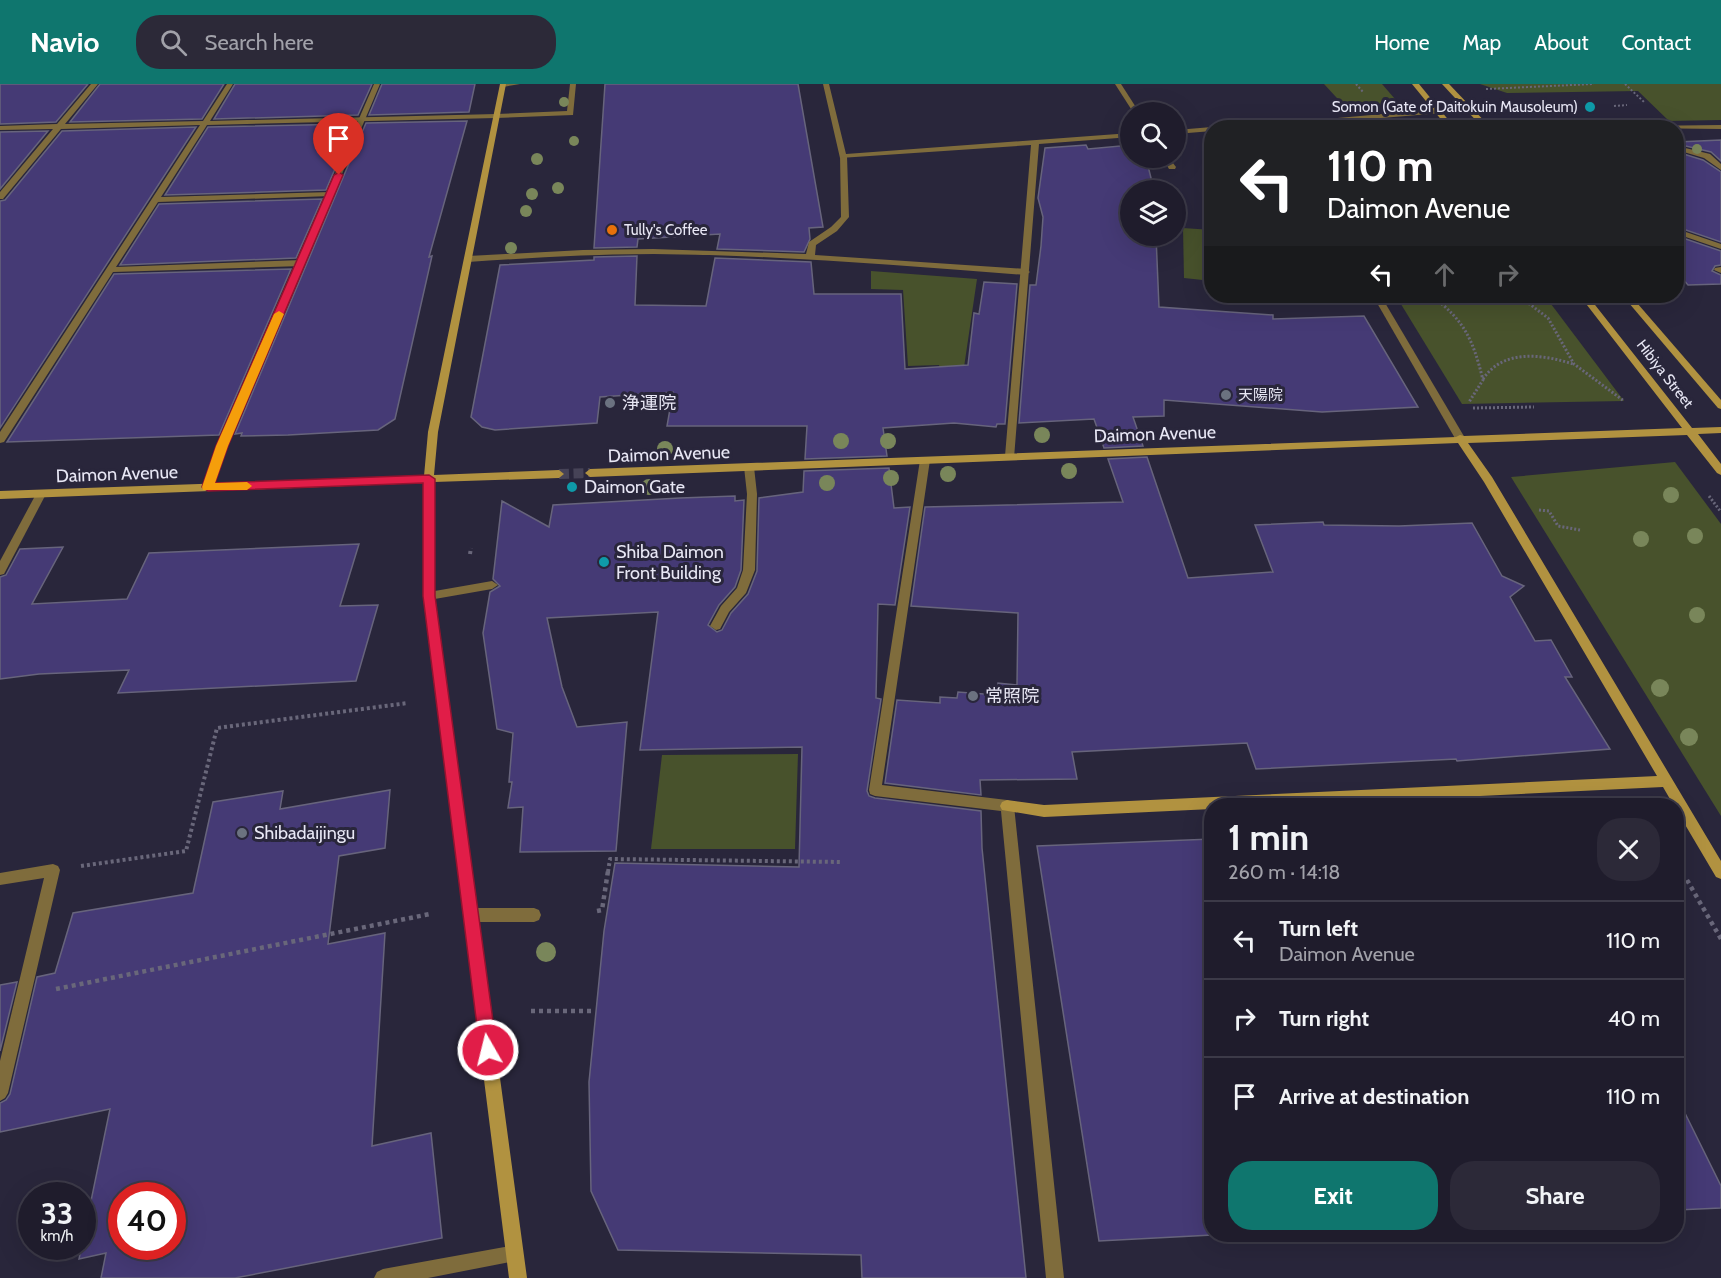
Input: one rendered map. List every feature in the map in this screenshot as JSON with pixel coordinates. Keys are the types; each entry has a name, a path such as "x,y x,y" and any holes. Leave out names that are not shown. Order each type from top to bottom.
{"street":[{"path":"0,197 95,84"},
{"path":"0,441 230,84"},
{"path":"208,487 222,446 377,84"},
{"path":"517,84 503,84 433,432 429,479 429,596 518,1278"},
{"path":"0,128 570,113 573,84"},
{"path":"810,257 812,244 834,229 845,217 843,156 826,84"},
{"path":"1118,84 1130,102"},
{"path":"1415,84 1446,120"},
{"path":"1445,84 1480,120"},
{"path":"1343,120 1439,111"},
{"path":"1684,127 1721,127"},
{"path":"1186,131 1204,130"},
{"path":"843,156 1120,136"},
{"path":"1010,456 1035,142"},
{"path":"1684,150 1707,156 1721,168"},
{"path":"156,200 331,194"},
{"path":"1684,234 1721,247"},
{"path":"468,259 600,252 810,257 1026,272"},
{"path":"110,270 302,262"},
{"path":"1381,303 1675,798"},
{"name":"Hibiya Street","path":"1590,303 1721,471"},
{"name":"Hibiya Street","path":"1633,303 1721,406"},
{"name":"Daimon Avenue","path":"590,473 1460,438 1721,430"},
{"path":"925,460 875,790 1044,811 1204,803"},
{"path":"716,626 725,609 742,590 749,570 752,494 749,467"},
{"name":"Daimon Avenue","path":"0,495 559,474"},
{"path":"0,572 41,494"},
{"path":"429,596 492,585"},
{"path":"1313,798 1665,781"},
{"path":"1007,806 1055,1278"},
{"path":"1684,812 1721,873"},
{"path":"0,879 53,870 0,1093"},
{"path":"471,915 534,915"},
{"path":"383,1278 515,1253"}],"path":[{"path":"1484,89 1593,84"},
{"path":"1625,84 1647,105"},
{"path":"1504,110 1566,107"},
{"path":"1441,303 1459,316 1466,327 1483,380"},
{"path":"1528,303 1548,318 1556,328 1574,364"},
{"path":"1470,408 1468,404 1486,371 1494,365 1522,356 1559,358 1574,364 1624,401"},
{"path":"1533,501 1539,511 1549,512 1558,526 1580,530"},
{"path":"470,554 471,548"},
{"path":"53,870 186,851 217,728 408,703"},
{"path":"597,911 602,910 610,859 841,862"},
{"path":"1684,873 1721,939"},
{"path":"23,996 430,914"},
{"path":"531,1011 596,1011"}],"green space":[{"path":"1324,84 1382,84 1401,106 1348,110"},
{"path":"1480,84 1721,84 1721,120 1668,120 1638,91 1507,93"},
{"path":"1186,228 1204,229 1204,280 1184,278 1183,246 1186,246"},
{"path":"871,271 977,279 963,374 945,390 939,365 908,366 903,290 871,289"},
{"path":"1400,303 1550,303 1624,401 1462,404"},
{"path":"1675,462 1721,524 1721,816 1511,477"},
{"path":"798,754 795,849 651,849 662,755"}],"building":[{"path":"0,84 88,84 56,122 0,124"},
{"path":"100,84 224,84 202,119 70,122"},
{"path":"235,84 372,84 358,115 214,119"},
{"path":"382,84 475,84 469,112 369,115"},
{"path":"605,84 798,84 823,227 809,228 810,239 804,252 717,249 720,234 638,239 637,247 594,248"},
{"path":"467,121 429,257 432,256 395,419 378,430 288,435 241,436 242,433 235,434 366,123"},
{"path":"354,124 326,190 165,195 208,127"},
{"path":"196,127 0,428 0,201 5,200 62,131"},
{"path":"48,131 0,189 0,132"},
{"path":"1721,140 1721,161 1711,152 1684,146 1684,142"},
{"path":"1086,145 1088,149 1120,146 1120,168 1148,168 1152,180 1120,180 1120,246 1156,246 1159,307 1273,315 1273,319 1364,316 1418,407 1322,412 1164,400 1164,416 1133,417 1143,446 1104,448 1094,419 1019,423 1030,285 1036,285 1041,246 1043,217 1038,198 1045,148"},
{"path":"1684,154 1703,160 1721,172 1721,242 1684,229"},
{"path":"322,199 296,258 120,265 159,204"},
{"path":"1684,238 1721,251 1721,265 1715,266 1712,271 1721,275 1721,284 1688,285 1684,280"},
{"path":"637,256 635,305 706,306 715,258 811,262 814,294 901,294 905,369 968,365 974,313 979,314 984,282 1017,284 1005,424 997,424 996,427 954,423 883,428 887,456 805,459 807,426 667,426 673,392 600,397 597,423 495,430 482,427 471,417 500,265 594,260 594,257"},
{"path":"291,269 219,435 7,442 114,274"},
{"path":"1147,457 1188,578 1273,572 1255,525 1323,522 1324,525 1399,526 1472,523 1502,576 1524,586 1510,597 1535,641 1551,640 1572,677 1565,677 1610,749 1457,761 1456,759 1256,769 1247,743 1072,752 1077,779 980,780 981,795 885,783 897,700 940,703 940,697 957,698 958,692 997,695 998,683 1017,685 1018,613 911,606 925,507 1123,502 1108,459"},
{"path":"889,468 894,508 910,507 895,605 878,604 876,698 881,699 867,791 869,796 875,798 981,811 982,848 1026,1278 862,1278 861,1255 618,1250 591,1191 589,1082 604,931 615,863 799,867 802,747 640,750 658,612 547,618 562,687 577,727 627,722 616,851 520,852 523,807 508,808 512,782 509,782 513,733 497,729 483,633 490,592 500,586 493,579 502,501 549,527 553,505 735,496 735,501 744,500 741,570 735,587 719,605 708,625 717,632 722,630 731,613 748,594 757,571 759,498 803,492 804,471"},
{"path":"359,544 340,606 378,605 356,681 118,693 129,670 39,674 0,679 0,577 6,575 20,549 63,547 32,604 127,599 149,553"},
{"path":"390,790 385,848 339,856 328,944 385,933 372,1146 431,1133 442,1238 235,1278 101,1278 106,1253 96,1255 95,1182 110,1109 0,1132 0,1103 10,1094 37,977 55,973 73,913 193,893 213,802 283,791 280,809"},
{"path":"1204,839 1204,1235 1099,1241 1037,846"},
{"path":"17,982 0,1051 0,985"},
{"path":"1684,1111 1721,1186 1721,1208 1684,1210"}],"tunnel":[{"path":"559,474 590,473"}],"slow traffic":[{"path":"247,486 208,487 222,446 279,314"}],"place":[{"name":"Somon (Gate of Daitokuin Mausoleum)","path":"1590,107"},
{"name":"Tully's Coffee","path":"612,230"},
{"name":"天陽院","path":"1226,395"},
{"name":"浄運院","path":"610,403"},
{"name":"Daimon Gate","path":"572,487"},
{"name":"Shiba Daimon Front Building","path":"604,562"},
{"name":"常照院","path":"973,696"},
{"name":"Shibadaijingu","path":"242,833"}],"route":[{"path":"339,175 222,446 208,487 429,479 429,596 488,1050"}]}
